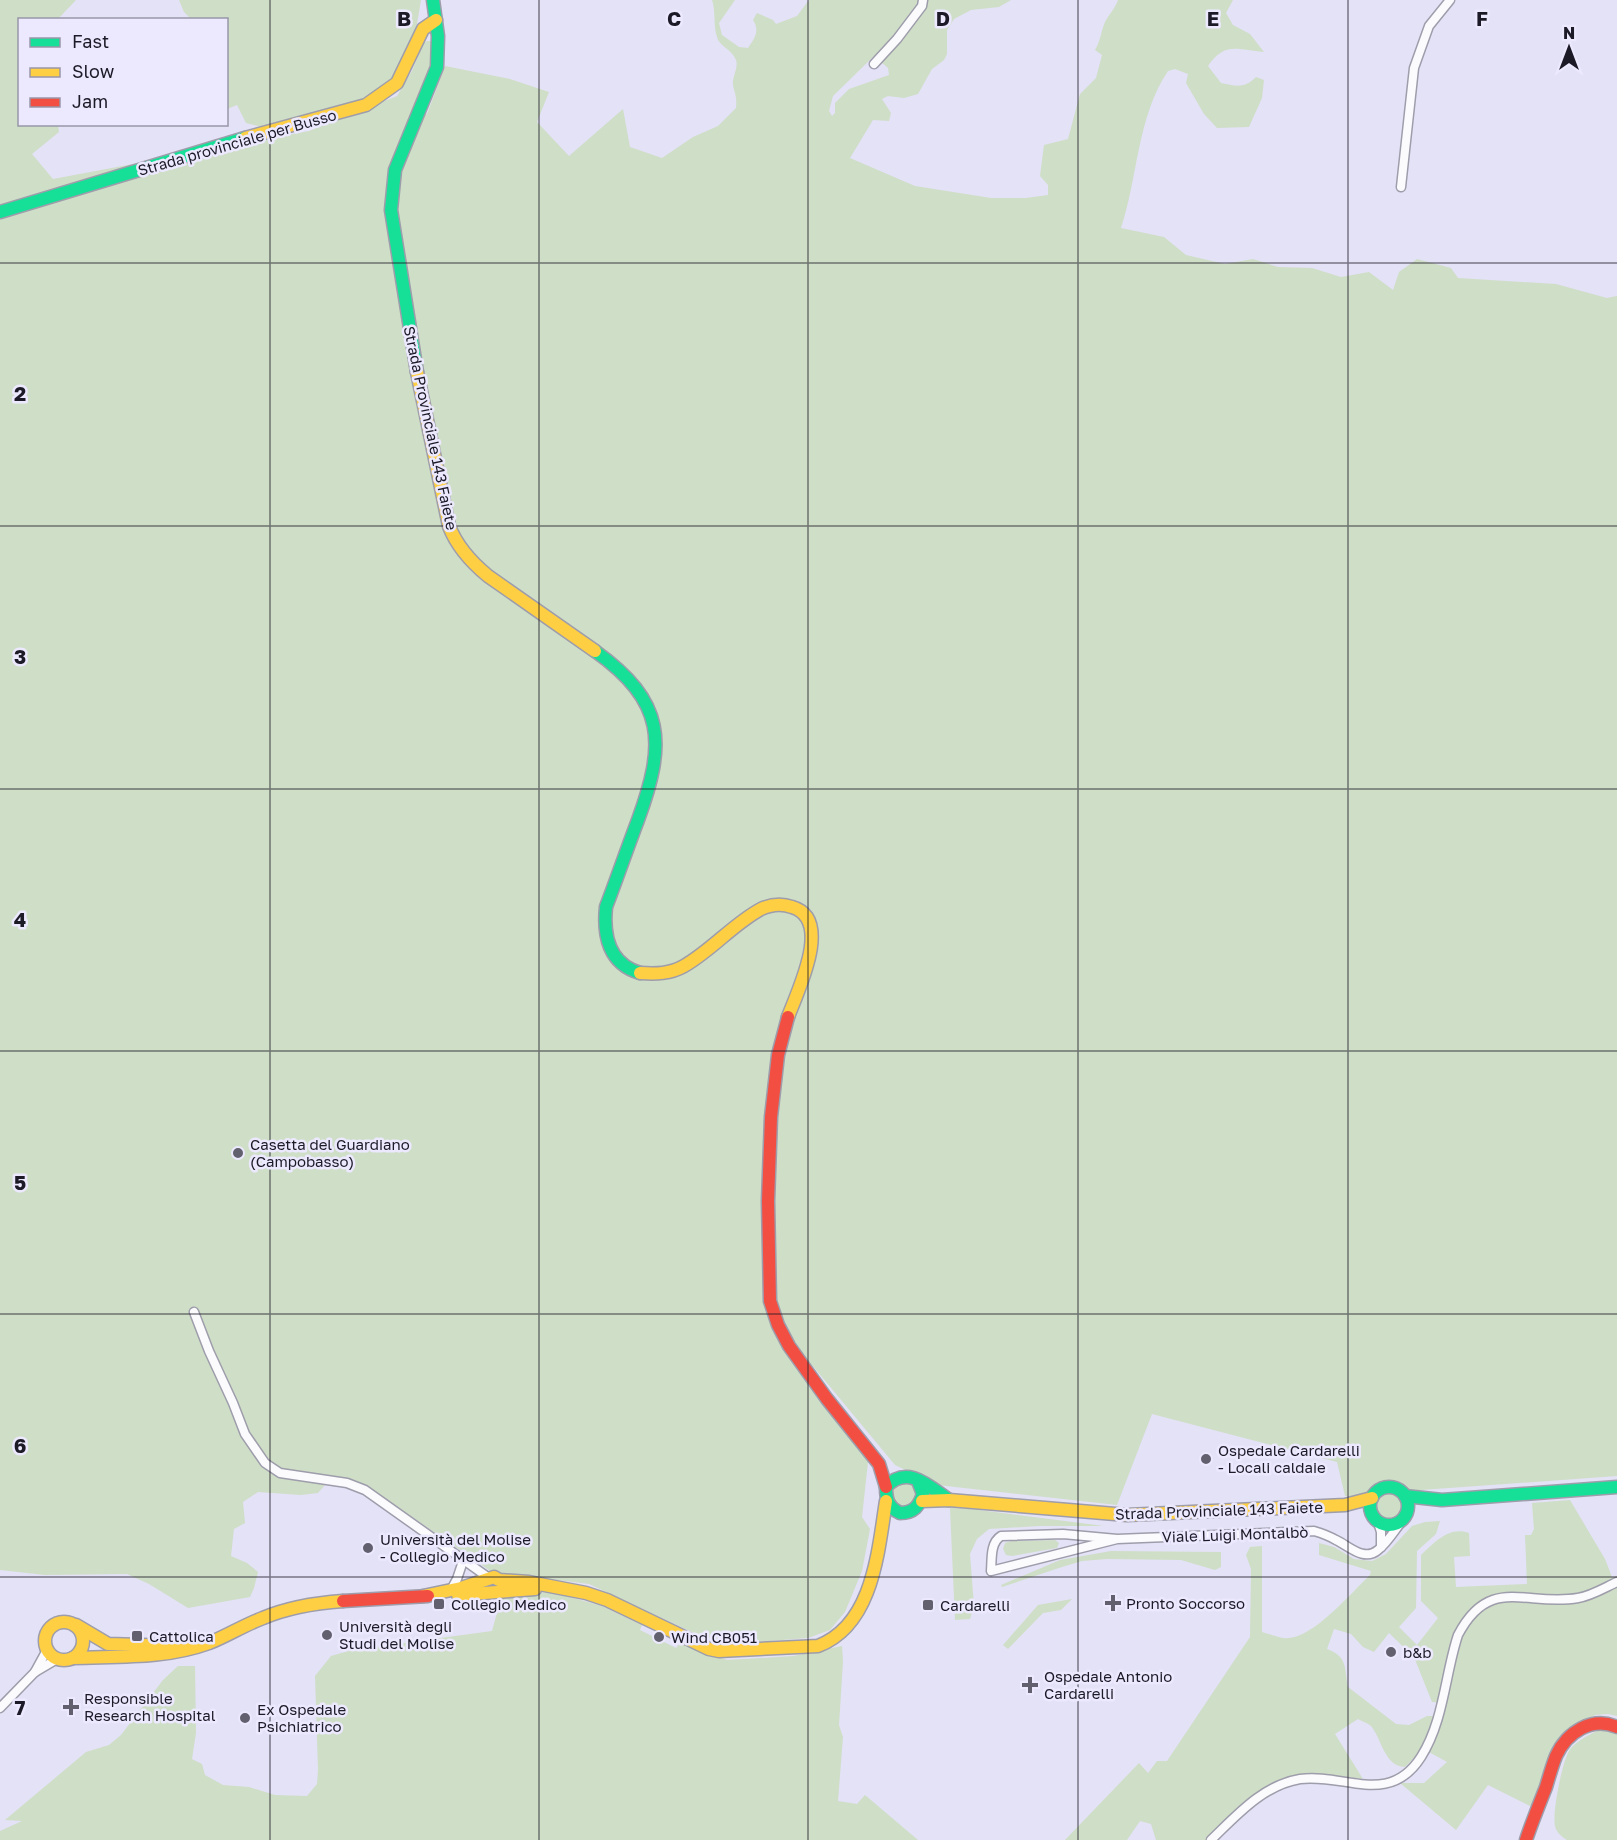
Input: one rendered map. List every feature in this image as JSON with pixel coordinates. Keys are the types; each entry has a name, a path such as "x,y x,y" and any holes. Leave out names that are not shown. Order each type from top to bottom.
{"main road":[{"name":"Strada Provinciale 143 Faiete","path":"433,0 439,57 395,170 391,210 415,364 449,526 465,556 493,580 605,657 628,676 647,704 656,744 655,766 651,783 606,907 603,927 609,949 622,964 644,975 654,976 686,966 772,902 795,906 810,921 812,945 783,1031 774,1076 769,1148 770,1301 778,1325 789,1346 827,1399 879,1464 886,1487 882,1528 869,1586 856,1617 833,1640 818,1646 729,1652 710,1649 608,1600 586,1593 529,1582 493,1584"},
{"name":"Strada provinciale per Busso","path":"0,212 259,134 366,105 397,83 423,29 436,20"},
{"name":"Strada Provinciale 143 Faiete","path":"879,1464 918,1480 949,1500"},
{"path":"886,1487 897,1476 904,1475"},
{"path":"882,1528 904,1513 914,1510 922,1501 922,1487 918,1480"},
{"name":"Strada Provinciale 143 Faiete","path":"922,1501 949,1500 1127,1515 1345,1505 1372,1498 1382,1489 1388,1488 1401,1491 1405,1496 1442,1500 1617,1487"},
{"path":"1405,1496 1405,1515"},
{"path":"1372,1498 1375,1517"},
{"name":"Strada Provinciale 143 Faiete","path":"1345,1505 1390,1525 1405,1515 1442,1500"},
{"path":"886,1501 896,1512 904,1513"},
{"path":"423,1596 493,1584"},
{"path":"195,1646 108,1644 76,1625 62,1621 48,1628 44,1643 47,1650 57,1659 65,1660 160,1655 209,1643 262,1618 296,1607 423,1596 493,1584"},
{"path":"73,1658 79,1653 83,1638 76,1625"},
{"path":"1526,1840 1558,1751 1577,1730 1584,1726 1599,1721 1617,1727"}],"street":[{"path":"874,64 897,39 922,6 923,0"},
{"path":"1401,187 1414,68 1429,26 1450,0"},
{"path":"194,1312 245,1434 265,1463 280,1473 347,1483 365,1490 493,1584"},
{"path":"1381,1547 1405,1515"},
{"path":"1375,1517 1381,1532 1381,1547"},
{"name":"Viale Luigi Montalbò","path":"1117,1539 991,1571 994,1545 996,1539 1001,1536 1063,1534 1117,1539 1314,1531 1337,1540 1358,1553 1367,1555 1376,1552 1381,1547"},
{"path":"451,1590 463,1561"},
{"path":"1211,1840 1243,1808 1279,1786 1299,1779 1378,1786 1392,1782 1410,1771 1429,1743 1436,1724 1458,1635 1475,1609 1492,1599 1509,1596 1577,1598 1617,1582"},
{"path":"35,1672 47,1650"},
{"path":"0,1707 35,1672 57,1659"}],"green space":[{"path":"0,0 76,0 59,18 18,18 18,126 58,126 59,132 32,154 53,179 309,131 397,96 412,71 423,44 427,41 433,41 432,58 429,75 416,107 427,114 445,66 510,79 549,92 537,122 569,156 623,109 630,147 662,158 693,137 718,126 736,108 733,82 736,61 718,40 712,0 735,0 719,23 722,35 739,47 748,48 756,34 753,20 757,13 773,20 776,24 797,16 809,0 1011,0 999,7 971,10 954,19 947,30 947,54 944,60 932,69 918,94 904,98 888,96 882,99 891,113 889,121 873,120 850,158 915,186 991,198 1026,198 1048,195 1048,185 1040,176 1044,145 1068,139 1080,94 1096,78 1102,55 1095,50 1105,22 1118,0 1233,0 1226,13 1233,25 1250,34 1264,52 1226,50 1214,58 1208,66 1221,83 1240,86 1256,77 1264,80 1262,98 1249,127 1217,128 1204,114 1186,83 1188,74 1175,69 1168,71 1158,89 1144,127 1121,228 1164,237 1186,255 1225,264 1253,259 1278,267 1312,268 1341,277 1369,272 1393,290 1399,272 1417,259 1451,268 1458,278 1556,284 1607,298 1617,296 1617,1476 1407,1491 1387,1484 1378,1488 1370,1496 1345,1496 1337,1462 1152,1414 1117,1505 937,1485 895,1465 812,1365 799,1370 868,1462 862,1517 870,1529 862,1571 845,1612 830,1630 808,1638 731,1644 696,1634 589,1584 511,1574 502,1579 376,1492 349,1479 333,1476 318,1493 301,1495 258,1492 243,1502 245,1523 234,1529 231,1556 247,1563 258,1572 250,1597 188,1608 149,1584 127,1574 45,1575 0,1570","holes":["874,56 888,68 889,75 849,89 835,103 835,113 832,116 829,111 833,96"]},
{"path":"179,0 421,0 417,24 406,56 391,81 365,101 262,127 246,123 237,105 228,109 228,18 190,18 184,12"},
{"path":"904,1481 913,1485 917,1494 913,1503 904,1507 895,1503 891,1494 895,1485"},
{"path":"1390,1494 1399,1498 1403,1507 1399,1516 1390,1520 1381,1516 1377,1507 1381,1498"},
{"path":"1570,1500 1605,1559 1612,1577 1617,1576 1617,1716 1595,1715 1573,1727 1532,1807 1488,1785 1456,1830 1400,1783 1424,1783 1447,1762 1429,1752 1421,1751 1405,1767 1398,1765 1388,1757 1371,1726 1358,1719 1335,1734 1363,1779 1310,1777 1289,1779 1268,1786 1239,1806 1206,1840 1156,1840 1151,1824 1140,1821 1127,1840 1065,1840 1139,1763 1148,1773 1157,1761 1167,1761 1250,1637 1251,1569 1246,1555 1250,1547 1262,1546 1262,1632 1289,1638 1310,1630 1321,1622 1370,1575 1371,1571 1319,1555 1319,1543 1334,1547 1354,1559 1372,1561 1386,1554 1412,1526 1440,1521 1436,1534 1417,1551 1416,1608 1399,1627 1417,1645 1438,1618 1421,1601 1421,1555 1437,1540 1449,1533 1462,1531 1469,1533 1470,1556 1454,1557 1456,1587 1527,1584 1525,1535 1531,1535 1534,1529 1532,1503","holes":["1334,1629 1351,1634 1363,1647 1374,1652 1389,1633 1414,1657 1432,1702 1444,1703 1441,1716 1427,1716 1409,1725 1396,1724 1348,1687 1342,1659 1327,1649"]},
{"path":"950,1508 1104,1526 989,1529 977,1539 970,1554 974,1606 970,1619 955,1620"},
{"path":"1055,1540 1059,1543 1057,1548 1012,1556 1006,1555 1003,1549 1005,1543 1011,1541"},
{"path":"1111,1551 1221,1552 1221,1567 1215,1570 1181,1560 1082,1561 1002,1587 1001,1585 1060,1560"},
{"path":"552,1592 602,1606 642,1625 640,1630 676,1648 680,1643 727,1660 793,1656 842,1646 839,1725 843,1737 838,1801 857,1804 865,1795 918,1840 0,1840 0,1831 22,1821 5,1820 86,1752 109,1745 121,1735 163,1680 178,1666 195,1666 196,1733 192,1759 202,1764 205,1775 223,1785 249,1787 275,1795 307,1796 317,1784 318,1770 315,1676 331,1656 352,1650 492,1631 502,1594"},
{"path":"1072,1599 1061,1610 1043,1613 1008,1649 1003,1645 1038,1605"},
{"path":"1604,1728 1617,1734 1617,1840 1567,1840 1557,1830 1554,1820 1563,1766 1569,1751 1576,1744"}],"traffic: fast":[{"path":"417,372 391,210 395,170 437,67 438,36 433,0"},
{"path":"0,212 245,138"},
{"path":"595,651 636,688 647,707 654,726 653,768 647,793 606,907 605,918 607,938 615,956 621,963 640,973"},
{"path":"918,1481 923,1494 915,1508 909,1512 900,1513 890,1506 886,1487 902,1477 918,1480 949,1500"},
{"path":"1389,1487 1402,1493 1408,1506 1402,1519 1389,1525 1376,1519 1370,1506 1376,1493 1389,1487"},
{"path":"1405,1496 1442,1500 1617,1487"}],"traffic: slow":[{"path":"245,138 366,105 397,83 423,29 436,20"},
{"path":"417,372 449,526 456,541 470,560 488,576 595,651"},
{"path":"640,973 663,973 679,969 761,909 777,905 792,907 804,914 810,926 812,940 804,974 788,1017"},
{"path":"922,1501 949,1500 1127,1515 1345,1505 1372,1498"},
{"path":"423,1596 461,1588 494,1577 499,1580 529,1582 586,1593 607,1600 709,1649 719,1651 818,1646 836,1636 851,1622 862,1604 875,1564 886,1501"},
{"path":"458,1595 535,1589"},
{"path":"73,1658 142,1656 176,1652 209,1643 256,1621 292,1608 343,1601"},
{"path":"64,1622 78,1627 83,1641 78,1655 64,1660 50,1655 45,1641 50,1627 64,1622"},
{"path":"76,1625 108,1644 176,1646"}],"traffic: jam":[{"path":"788,1017 778,1055 771,1117 768,1201 770,1301 778,1325 789,1346 827,1399 879,1464 886,1487"},
{"path":"343,1601 428,1596"},
{"path":"1526,1840 1561,1747 1581,1728 1598,1724 1617,1727"}],"place":[{"name":"Casetta del Guardiano (Campobasso)","path":"238,1153"},
{"name":"Ospedale Cardarelli - Locali caldaie","path":"1206,1459"},
{"name":"Università del Molise - Collegio Medico","path":"368,1548"},
{"name":"Pronto Soccorso","path":"1113,1603"},
{"name":"Collegio Medico","path":"439,1604"},
{"name":"Cardarelli","path":"928,1605"},
{"name":"Università degli Studi del Molise","path":"327,1635"},
{"name":"Cattolica","path":"137,1636"},
{"name":"Wind CB051","path":"659,1637"},
{"name":"b&b","path":"1391,1652"},
{"name":"Ospedale Antonio Cardarelli","path":"1030,1685"},
{"name":"Responsible Research Hospital","path":"71,1707"},
{"name":"Ex Ospedale Psichiatrico","path":"245,1718"}]}
